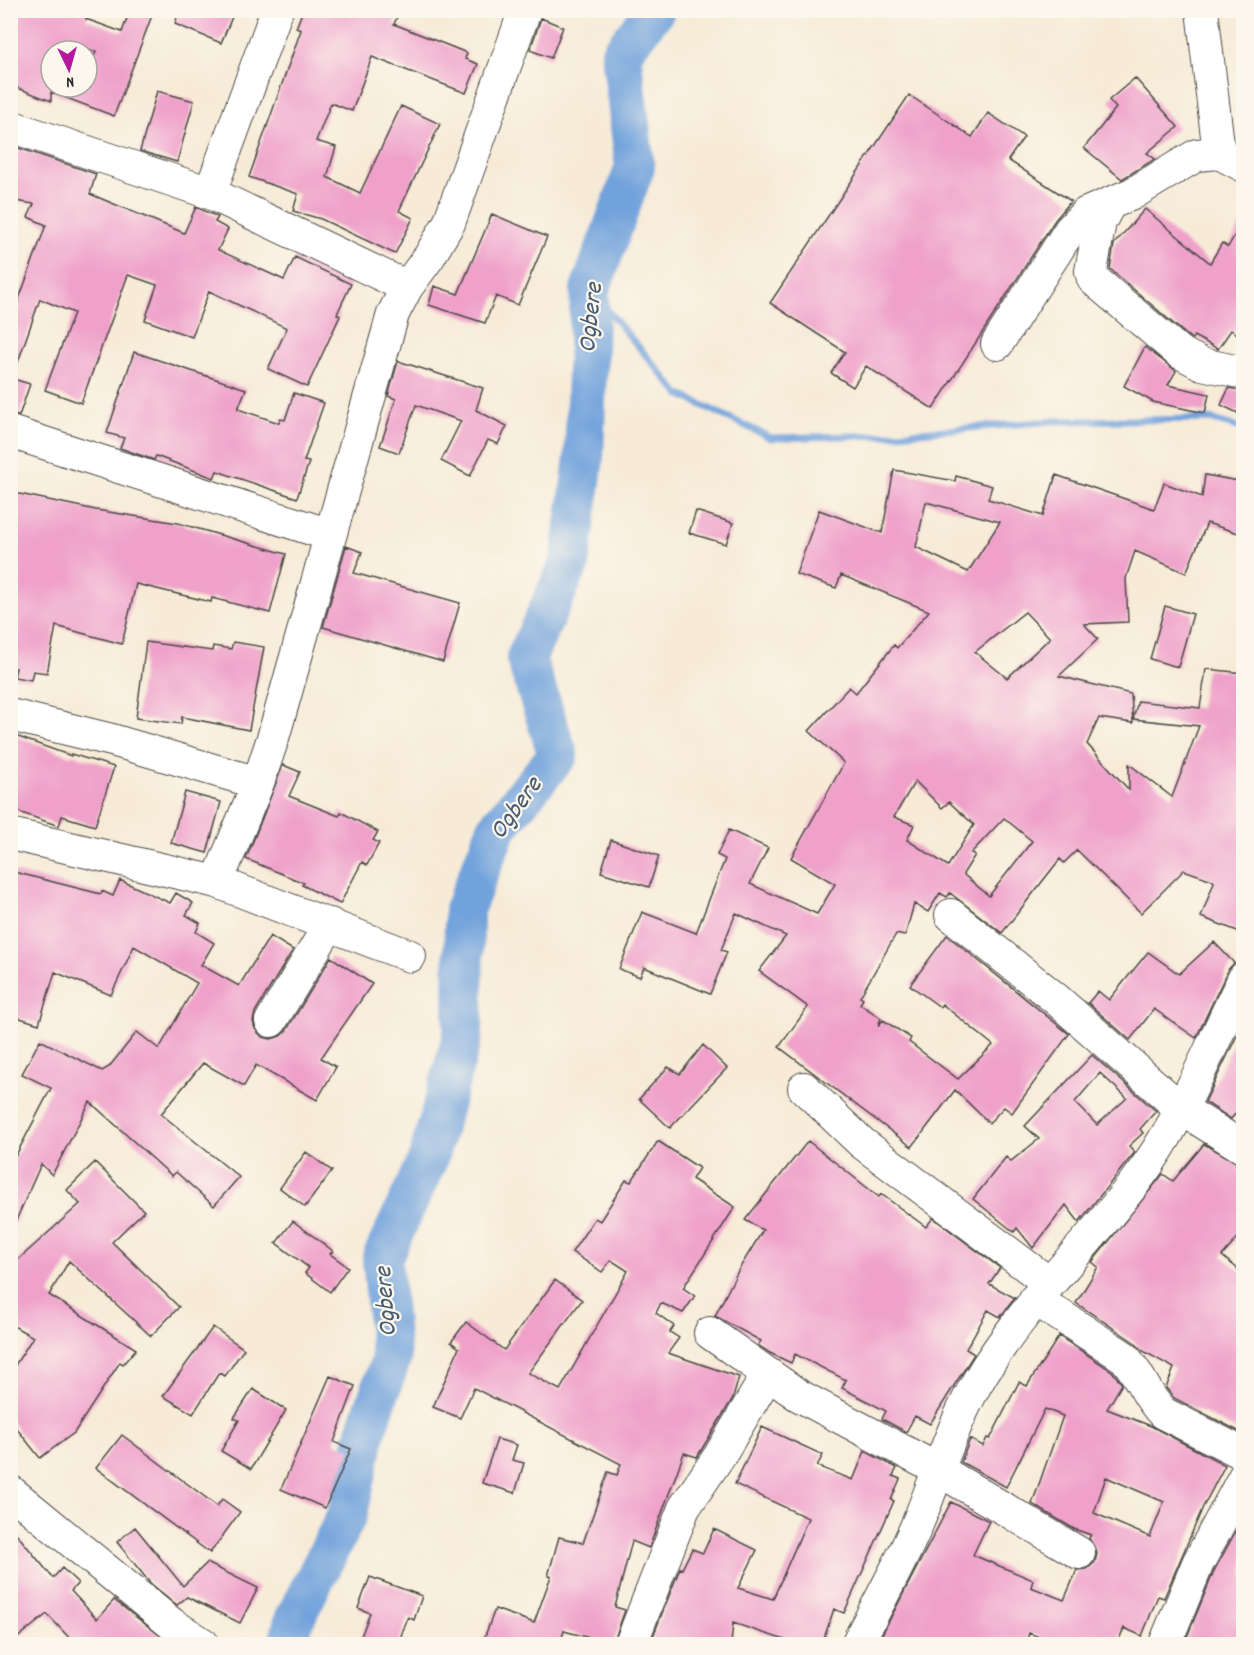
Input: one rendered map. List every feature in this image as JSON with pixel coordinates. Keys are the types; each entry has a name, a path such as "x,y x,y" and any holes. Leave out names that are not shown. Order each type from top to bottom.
{"street":[{"path":"210,194 277,10"},
{"path":"217,882 258,783 273,738 393,314 407,287 429,257 449,223 525,10"},
{"path":"997,344 1070,230 1084,214 1132,194 1197,155 1231,159 1202,10"},
{"path":"10,126 210,194 407,287"},
{"path":"1109,205 1100,222 1091,270 1093,279 1179,352 1202,364 1244,373"},
{"path":"10,432 330,535"},
{"path":"10,715 112,740 258,783"},
{"path":"10,834 217,882 410,956"},
{"path":"951,915 1056,999 1180,1108 1244,1148"},
{"path":"271,1021 330,924"},
{"path":"857,1644 917,1526 937,1469 978,1380 1042,1291 1135,1182 1180,1108 1244,978"},
{"path":"804,1088 862,1143 1124,1357 1136,1369 1153,1403 1162,1413 1244,1454"},
{"path":"710,1333 798,1395 937,1469 1078,1553"},
{"path":"631,1644 684,1508 720,1455 768,1374"},
{"path":"1165,1644 1198,1563 1244,1477"},
{"path":"10,1491 172,1624 203,1644"}],"building":[{"path":"10,10 90,10 86,19 122,32 130,10 154,10 114,116 69,99 99,99 99,39 39,39 39,96 10,85"},
{"path":"179,10 235,10 221,43 175,24"},
{"path":"303,10 379,10 397,17 394,24 467,53 465,59 478,64 466,93 372,57 352,111 331,103 316,141 336,147 327,177 360,193 401,106 440,124 399,211 413,218 395,254 321,219 293,211 298,194 249,177 301,30 296,28"},
{"path":"541,18 563,27 551,58 530,50"},
{"path":"1135,78 1178,127 1147,153 1155,159 1122,179 1084,148 1116,108 1109,100"},
{"path":"157,91 194,101 177,162 140,151"},
{"path":"909,95 972,137 988,113 1024,137 1008,160 1071,201 1055,220 933,409 866,366 853,387 831,373 845,352 770,303"},
{"path":"10,145 96,174 90,194 184,233 196,207 218,217 215,222 228,229 218,250 284,280 295,257 351,284 337,314 340,316 307,387 268,369 287,328 209,291 192,337 145,320 157,285 128,275 81,403 45,390 74,313 40,299 13,376 10,375 10,308 15,310 46,225 28,217 34,204 10,200"},
{"path":"1145,209 1210,263 1222,243 1228,247 1244,219 1244,339 1231,330 1218,349 1194,336 1193,339 1189,337 1110,269 1114,244"},
{"path":"492,214 547,237 518,305 496,296 485,323 429,305 434,286 458,294"},
{"path":"1145,347 1176,371 1168,385 1209,394 1205,413 1153,402 1124,386"},
{"path":"134,352 246,389 238,409 279,423 280,419 285,420 294,393 324,403 304,461 309,462 297,498 217,471 214,478 156,456 154,460 120,448 124,438 107,433"},
{"path":"398,361 483,388 476,410 507,426 498,444 488,440 470,476 441,461 461,421 416,405 399,453 380,446 396,399 388,396"},
{"path":"10,378 30,384 19,416 10,415"},
{"path":"1229,388 1244,391 1244,416 1221,405"},
{"path":"894,470 955,481 956,476 992,486 988,499 1043,516 1056,475 1154,509 1164,483 1202,497 1205,475 1244,482 1244,535 1207,523 1186,573 1135,551 1126,578 1128,622 1084,624 1098,639 1059,676 1131,694 1133,723 1099,718 1087,744 1129,790 1129,764 1172,797 1199,726 1133,719 1138,701 1200,708 1206,669 1244,673 1244,922 1240,932 1201,917 1214,882 1212,880 1184,870 1141,913 1077,850 1064,863 1060,859 1002,933 950,893 947,897 940,893 928,912 914,904 905,936 896,934 860,997 863,999 860,1004 881,1018 878,1026 883,1020 911,1038 909,1042 958,1079 993,1045 942,1004 940,1007 910,985 947,935 1069,1034 1012,1113 1004,1107 989,1123 955,1090 912,1147 779,1047 808,1007 759,971 786,936 736,913 721,950 727,952 710,994 644,967 640,977 619,969 642,912 696,933 725,859 717,855 729,830 768,848 750,884 817,914 835,884 791,858 844,763 809,731 849,687 856,693 894,645 897,648 929,611 841,575 836,588 796,574 819,510 882,533","holes":["926,502 1000,522 968,572 916,547","1025,612 1050,638 1007,678 975,652","915,781 942,808 949,802 974,825 948,866 907,840 914,825 894,817","1004,818 1032,841 989,896 963,874 975,855 971,853"]},
{"path":"10,492 96,510 178,523 286,554 270,613 212,598 211,602 136,584 122,644 56,626 47,673 33,671 31,680 14,677 16,668 10,668"},
{"path":"696,511 733,523 726,544 689,533"},
{"path":"346,546 362,552 354,573 460,603 443,662 323,627"},
{"path":"1165,606 1193,614 1178,667 1150,659"},
{"path":"146,642 212,651 213,646 231,649 233,642 264,647 249,730 182,717 181,724 136,718"},
{"path":"10,734 71,756 71,754 114,767 95,826 62,816 59,826 10,809"},
{"path":"283,765 300,772 289,796 339,816 341,812 378,832 373,840 379,843 367,865 362,862 340,904 302,885 304,883 246,859"},
{"path":"185,792 221,802 207,853 171,843"},
{"path":"611,840 659,856 649,887 601,872"},
{"path":"10,871 101,894 102,891 113,896 120,880 170,903 176,893 193,903 186,915 200,923 196,932 214,943 201,965 239,986 270,936 293,950 255,1012 253,1021 255,1029 262,1037 271,1039 286,1031 331,957 372,984 321,1058 336,1067 317,1100 256,1065 244,1086 203,1063 161,1114 239,1177 214,1206 176,1172 172,1176 90,1102 52,1175 41,1164 10,1234 10,1153 16,1155 51,1088 22,1074 40,1040 102,1071 109,1067 137,1032 159,1049 197,983 134,946 111,995 55,972 39,1024 10,1015"},
{"path":"1214,942 1234,963 1228,970 1196,1038 1154,1009 1130,1040 1088,1003 1098,991 1109,1000 1148,952 1179,974"},
{"path":"1244,1021 1244,1119 1235,1114 1231,1119 1205,1102"},
{"path":"703,1045 727,1068 670,1128 639,1099 668,1067 680,1074"},
{"path":"1092,1055 1156,1111 1140,1129 1143,1133 1129,1146 1135,1152 1079,1222 1066,1205 1033,1248 1017,1228 1014,1232 973,1199 1006,1157 1011,1161 1039,1139 1025,1126","holes":["1100,1073 1127,1098 1097,1125 1075,1102"]},
{"path":"658,1141 699,1168 692,1179 735,1207 683,1288 695,1296 683,1313 661,1303 656,1313 674,1326 670,1332 679,1338 668,1353 739,1377 733,1398 697,1457 684,1453 649,1548 632,1541 615,1607 625,1610 613,1644 564,1631 560,1644 482,1644 495,1609 534,1623 551,1576 548,1576 559,1537 583,1543 608,1472 617,1475 621,1464 474,1388 460,1418 433,1407 459,1348 451,1342 466,1322 504,1350 555,1280 582,1300 528,1373 560,1390 628,1271 611,1260 602,1272 572,1252 595,1218 600,1221 626,1180 631,1182"},
{"path":"808,1141 879,1197 881,1194 926,1227 933,1218 1000,1268 989,1284 1015,1298 1000,1317 988,1310 966,1349 974,1354 930,1424 915,1416 906,1432 882,1419 886,1411 842,1388 846,1380 795,1354 791,1363 770,1353 758,1345 761,1341 715,1316 739,1269 763,1230 745,1220"},
{"path":"1204,1144 1244,1166 1244,1231 1222,1256 1244,1274 1242,1433 1174,1398 1166,1388 1174,1368 1143,1351 1134,1342 1076,1303 1098,1267 1092,1262 1163,1174 1173,1181"},
{"path":"306,1152 332,1171 305,1207 280,1188"},
{"path":"95,1162 144,1211 112,1242 179,1307 151,1336 69,1261 49,1295 136,1349 123,1364 120,1362 74,1433 40,1458 10,1420 10,1373 33,1337 10,1324 10,1267 80,1204 67,1190"},
{"path":"293,1221 333,1251 330,1254 348,1267 330,1292 305,1273 309,1268 276,1243"},
{"path":"213,1327 244,1349 225,1376 219,1373 193,1414 163,1396"},
{"path":"1059,1336 1112,1371 1122,1384 1107,1409 1151,1426 1225,1465 1203,1507 1164,1598 1158,1596 1142,1636 1124,1628 1117,1644 1056,1644 1029,1633 1026,1644 877,1644 951,1502 989,1521 973,1555 1033,1580 1031,1587 1064,1600 1077,1570 1087,1569 1095,1562 1097,1553 1089,1538 1091,1535 1074,1529 1032,1504 1063,1416 1045,1409 1006,1487 961,1462 970,1439 983,1446 987,1438 990,1439 1019,1382 1027,1386","holes":["1106,1477 1164,1502 1150,1537 1094,1513"]},
{"path":"330,1376 355,1386 334,1442 351,1449 325,1508 281,1489"},
{"path":"253,1389 286,1410 251,1469 221,1451 239,1420 234,1418"},
{"path":"762,1427 823,1455 817,1466 853,1480 865,1451 897,1468 893,1476 900,1479 891,1500 894,1501 844,1613 834,1609 822,1644 797,1644 733,1623 731,1644 650,1644 680,1568 682,1569 692,1549 703,1553 714,1529 757,1550 738,1588 773,1599 808,1518 735,1484"},
{"path":"122,1435 217,1506 222,1499 240,1512 210,1553 96,1468"},
{"path":"497,1439 517,1445 512,1460 524,1463 515,1493 482,1483"},
{"path":"1244,1516 1244,1644 1184,1644 1214,1571"},
{"path":"10,1526 53,1578 62,1568 78,1583 71,1591 97,1619 114,1600 171,1644 75,1644 47,1614 10,1644"},
{"path":"135,1527 183,1586 207,1563 258,1588 240,1623 187,1597 177,1605 150,1583 117,1542"},
{"path":"370,1577 422,1596 414,1620 408,1617 398,1644 358,1644 370,1613 358,1608"}],"waterway":[{"name":"Ogbere","path":"288,1644 294,1620 348,1513 366,1432 391,1359 382,1258 428,1159 463,1034 464,910 497,828 558,755 526,658 570,563 584,458 590,290 635,167 621,53 655,10"},
{"path":"590,290 679,394 771,438 885,435 1054,421 1210,419 1244,429"}]}
